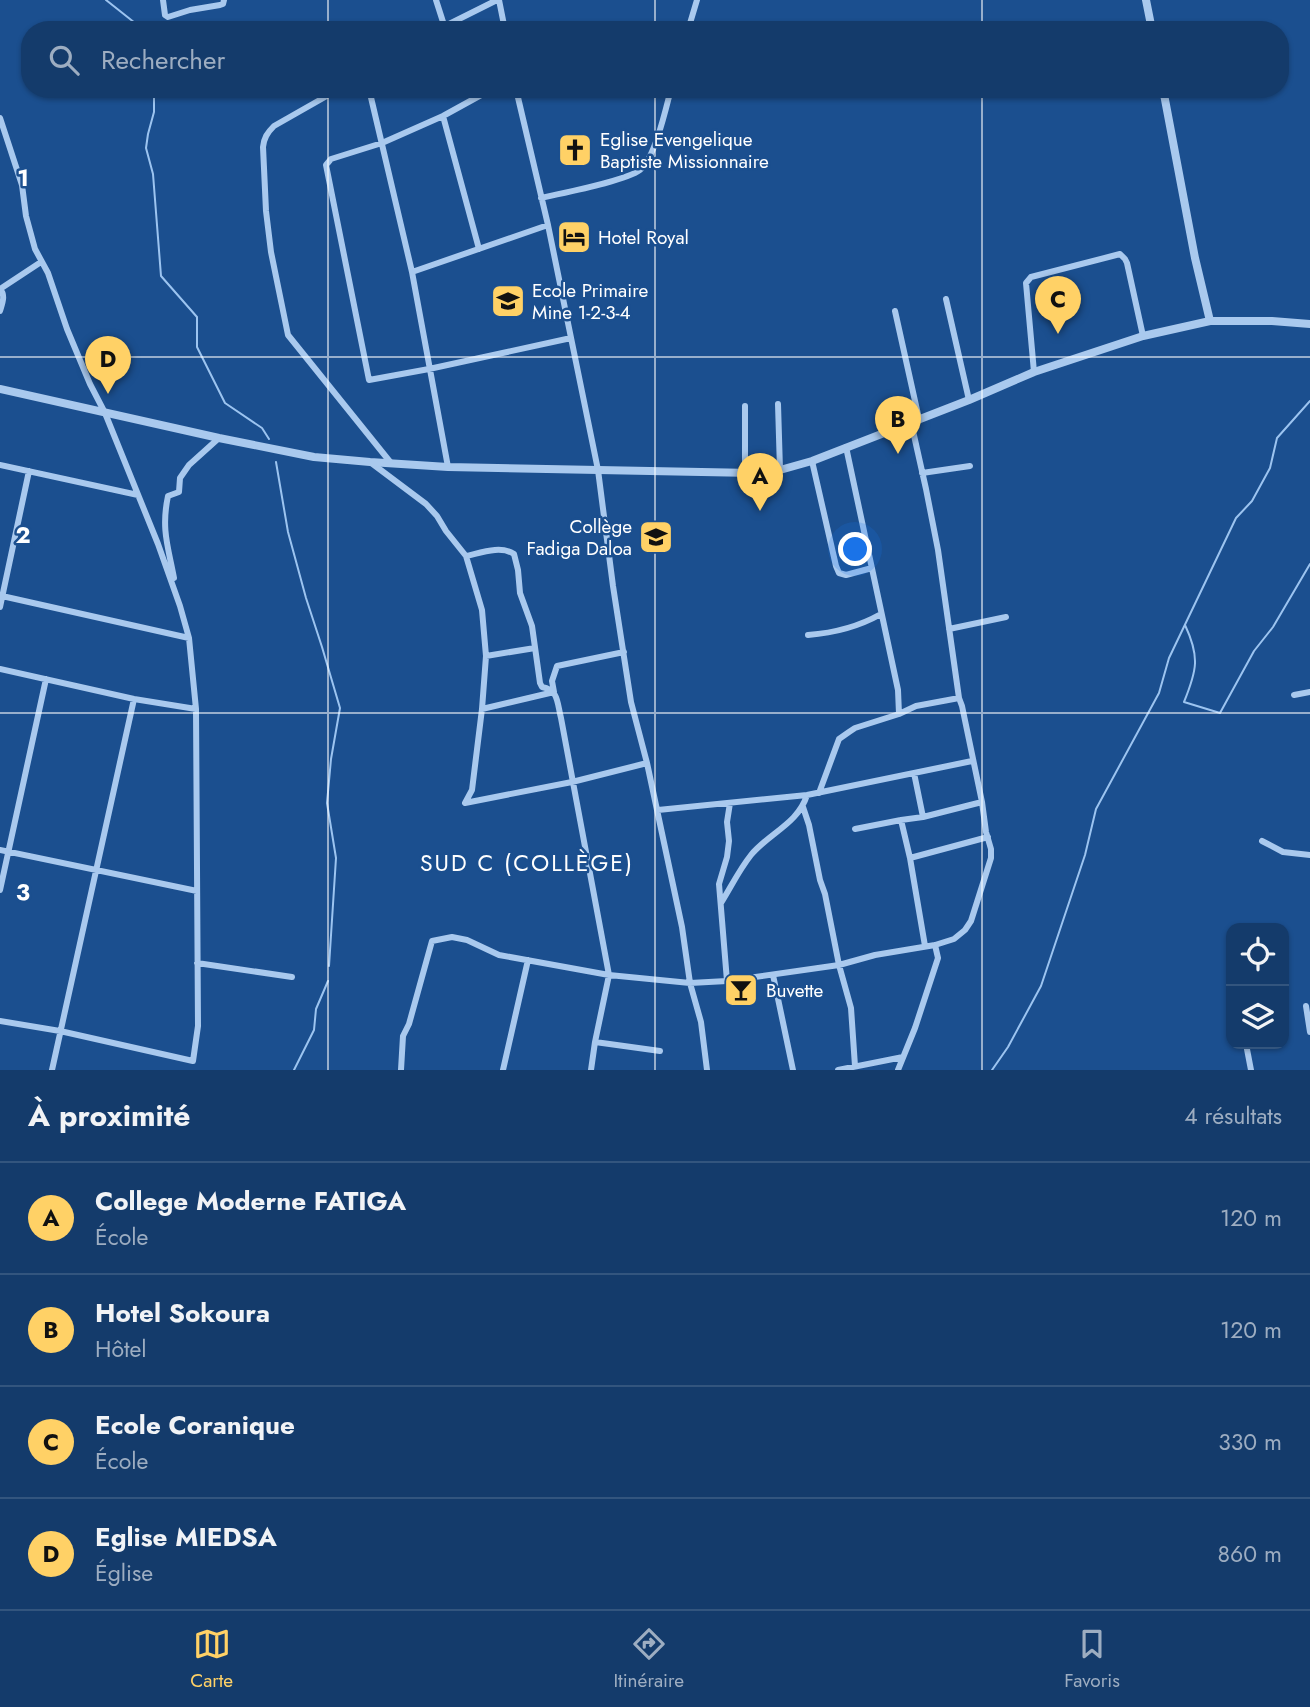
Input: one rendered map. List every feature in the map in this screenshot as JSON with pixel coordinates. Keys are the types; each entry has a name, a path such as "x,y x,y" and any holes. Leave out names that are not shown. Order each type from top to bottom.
{"street":[{"path":"163,0 164,12 168,17 220,5 224,0"},
{"path":"436,0 443,21"},
{"path":"453,21 498,0 503,21"},
{"path":"691,21 697,0"},
{"path":"1146,0 1150,21"},
{"path":"324,98 274,127 264,139 262,147 271,253 288,335 391,463"},
{"path":"371,98 412,272 448,467"},
{"path":"476,98 382,143 331,159 326,164 369,380 570,338"},
{"path":"518,98 548,225 598,470 631,702 658,810 682,928 690,983 701,1022 707,1070"},
{"path":"541,198 623,178 640,170 653,149 668,98"},
{"path":"1165,98 1195,258 1210,321"},
{"path":"443,116 479,249"},
{"path":"0,118 22,185 35,249 52,283 66,329 105,413 180,606"},
{"path":"412,272 548,225"},
{"path":"1034,372 1026,283 1031,277 1121,254 1127,263 1143,336"},
{"path":"0,311 4,298 0,289 41,262"},
{"path":"946,299 968,400"},
{"path":"401,1070 403,1036 410,1024 432,940 452,937 467,940 499,955 609,975 690,983 727,981 839,965 875,955 935,945 960,935 971,921 991,849 959,698 938,550 922,473 895,311"},
{"path":"0,389 280,452 314,457 448,467 745,473 780,470 812,461 1034,372 1143,336 1210,321 1310,324"},
{"path":"778,404 780,470"},
{"path":"745,406 745,473"},
{"path":"0,1021 193,1060 198,1026 197,709 189,638 164,528 164,514 168,496 179,492 182,474 193,460 219,438"},
{"path":"846,447 898,691 900,714"},
{"path":"812,461 835,566 841,575 872,568"},
{"path":"370,462 426,504 437,516 466,556 482,610 486,656 482,709 472,790 465,803 572,782 647,763"},
{"path":"0,465 138,495"},
{"path":"922,473 970,466"},
{"path":"0,607 29,471"},
{"path":"466,556 498,550 507,550 514,554 520,593 532,626 542,687 554,692"},
{"path":"2,596 189,638"},
{"path":"808,635 857,626 881,614"},
{"path":"949,629 1006,617"},
{"path":"486,656 535,648"},
{"path":"591,1070 609,975 552,681 557,666 624,652"},
{"path":"0,669 134,699 197,709"},
{"path":"0,890 46,679"},
{"path":"482,709 554,692"},
{"path":"1294,695 1310,692"},
{"path":"819,793 839,739 855,728 916,706 959,698"},
{"path":"52,1070 134,699"},
{"path":"658,810 807,795 972,761"},
{"path":"915,773 923,817"},
{"path":"720,904 751,855 803,807 807,795"},
{"path":"855,830 982,802"},
{"path":"727,981 719,884 728,849 727,822 730,803"},
{"path":"803,807 825,894 839,965 848,993 853,1020 855,1066"},
{"path":"901,820 925,946"},
{"path":"910,858 988,837"},
{"path":"1262,841 1283,852 1310,855"},
{"path":"0,849 197,891"},
{"path":"898,1070 938,958 935,945"},
{"path":"503,1070 528,960"},
{"path":"197,963 292,977"},
{"path":"774,975 793,1070"},
{"path":"1306,1006 1310,1032"},
{"path":"595,1042 660,1051"},
{"path":"1247,1049 1251,1070"},
{"path":"838,1070 903,1058"}],"waterway":[{"path":"106,0 132,21"},
{"path":"154,98 154,112 146,148 153,174 161,276 197,317 197,347 225,403 262,428 269,439"},
{"path":"992,1070 1008,1047 1041,986 1085,855 1096,809 1159,693 1169,658 1236,518 1252,501 1270,468 1277,438 1310,401"},
{"path":"276,462 288,532 340,708 327,803 336,858 329,966"},
{"path":"1185,625 1193,646 1195,664 1184,702 1220,713 1254,651 1273,627 1310,564"},
{"path":"294,1070 314,1030 316,1009 328,981"}],"place":[{"name":"Eglise Evengelique Baptiste Missionnaire","path":"575,150"},
{"name":"Hotel Royal","path":"574,237"},
{"name":"Ecole Primaire Mine 1-2-3-4","path":"508,301"},
{"name":"Ecole Coranique","path":"1058,334"},
{"name":"Eglise MIEDSA","path":"108,394"},
{"name":"Hotel Sokoura","path":"898,454"},
{"name":"College Moderne FATIGA","path":"760,511"},
{"name":"Collège Fadiga Daloa","path":"656,537"},
{"name":"Buvette","path":"741,990"}],"district":[{"name":"SUD C (COLLÈGE)","path":"527,863"}]}
